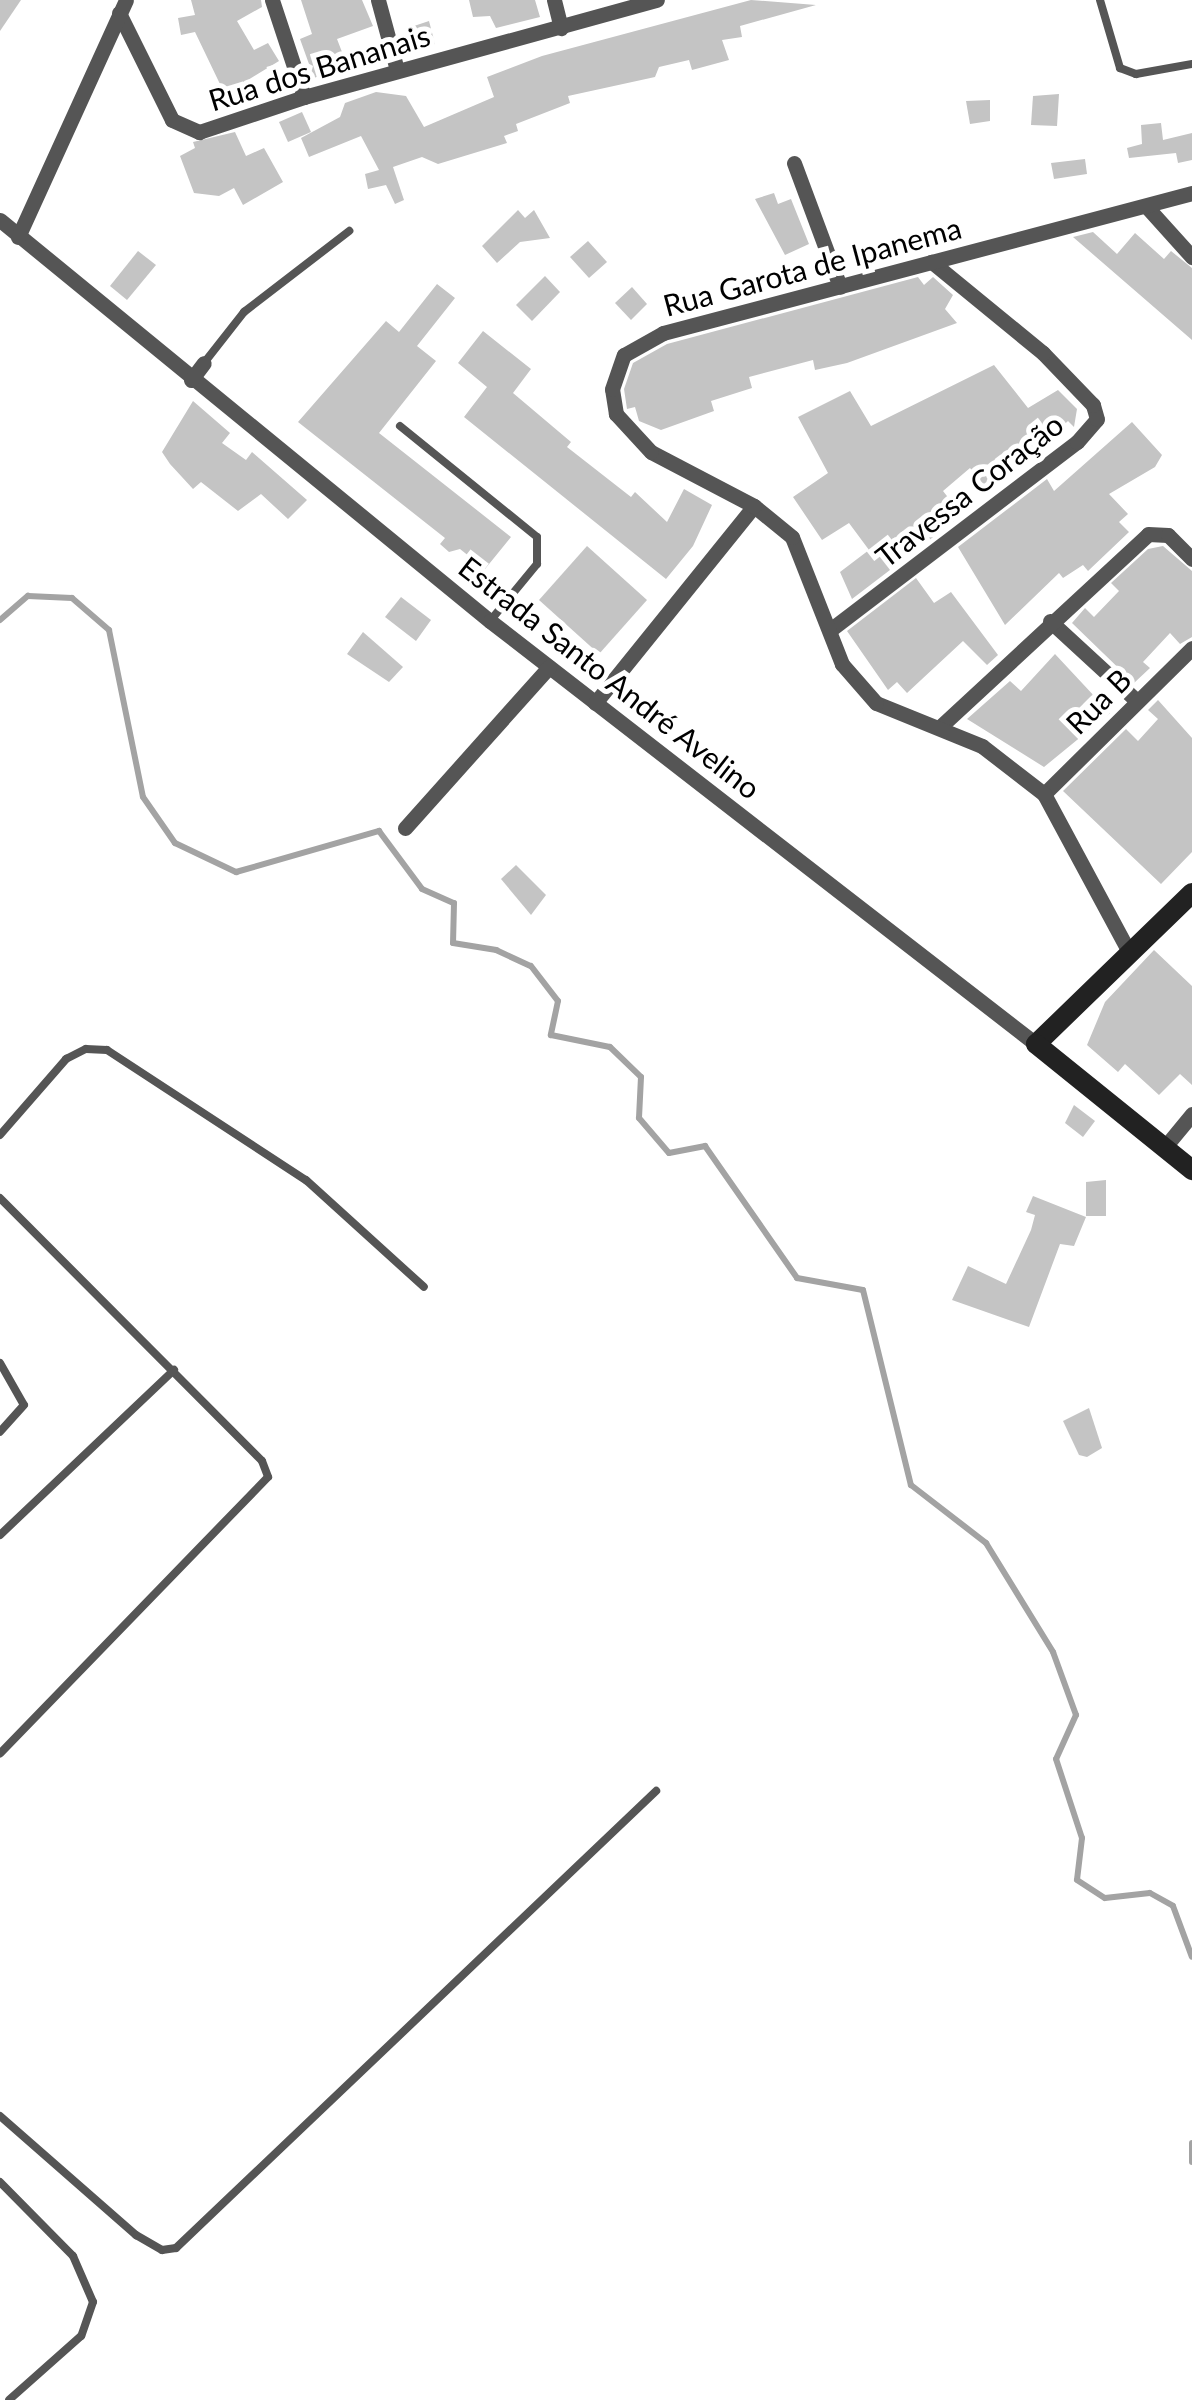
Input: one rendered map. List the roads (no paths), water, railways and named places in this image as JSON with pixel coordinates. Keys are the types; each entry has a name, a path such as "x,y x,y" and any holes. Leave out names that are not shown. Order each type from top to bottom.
{"main road":[{"path":"1036,1044 1128,950 1192,893"},
{"name":"Estrada Santo André Avelino","path":"1036,1044 1192,1170"}],"street":[{"path":"272,0 304,96"},
{"path":"378,0 398,70"},
{"path":"554,0 561,28"},
{"name":"Rua dos Bananais","path":"123,6 172,120 188,130 657,0"},
{"path":"18,237 123,6"},
{"path":"794,163 840,286"},
{"name":"Rua Garota de Ipanema","path":"1128,950 1044,794 1002,758 942,726 899,716 876,702 842,664 792,537 754,506 651,452 628,432 616,414 616,369 636,344 663,333 1192,193"},
{"path":"1146,206 1192,257"},
{"name":"Estrada Santo André Avelino","path":"0,220 190,380 490,621 1036,1044"},
{"name":"Travessa Coração","path":"830,630 1077,442 1097,419 1093,405 1043,353 932,262"},
{"path":"190,380 204,362"},
{"path":"595,702 754,506"},
{"path":"942,726 1050,620 1148,534 1168,535 1192,559"},
{"path":"1050,620 1136,700"},
{"name":"Rua B","path":"1044,794 1192,648"},
{"path":"405,828 549,667"},
{"path":"1164,1148 1192,1114"}],"lane":[{"path":"1100,0 1120,68 1136,74 1192,64"},
{"path":"204,362 244,312 349,231"},
{"path":"400,426 536,536 538,564 490,621"},
{"path":"0,1136 66,1059 86,1049 107,1050 306,1180 424,1287"},
{"path":"0,1198 262,1460 266,1482 0,1754"},
{"path":"0,1363 24,1405 0,1432"},
{"path":"0,1535 174,1370"},
{"path":"0,2116 136,2235 162,2250 176,2248 656,1791"},
{"path":"0,2182 73,2256 94,2302 80,2336 9,2400"}],"waterway":[{"path":"0,620 28,596 72,598 109,630 143,797 175,843 236,872 379,831 422,889 454,903 453,943 496,950 531,966 558,1001 551,1035 610,1047 641,1077 639,1118 669,1153 705,1146 797,1278 863,1290 911,1485 986,1543 1053,1652 1076,1715 1056,1759 1082,1838 1077,1880 1105,1898 1150,1893 1173,1906 1192,1957"},
{"path":"1192,2143 1192,2162"}]}
